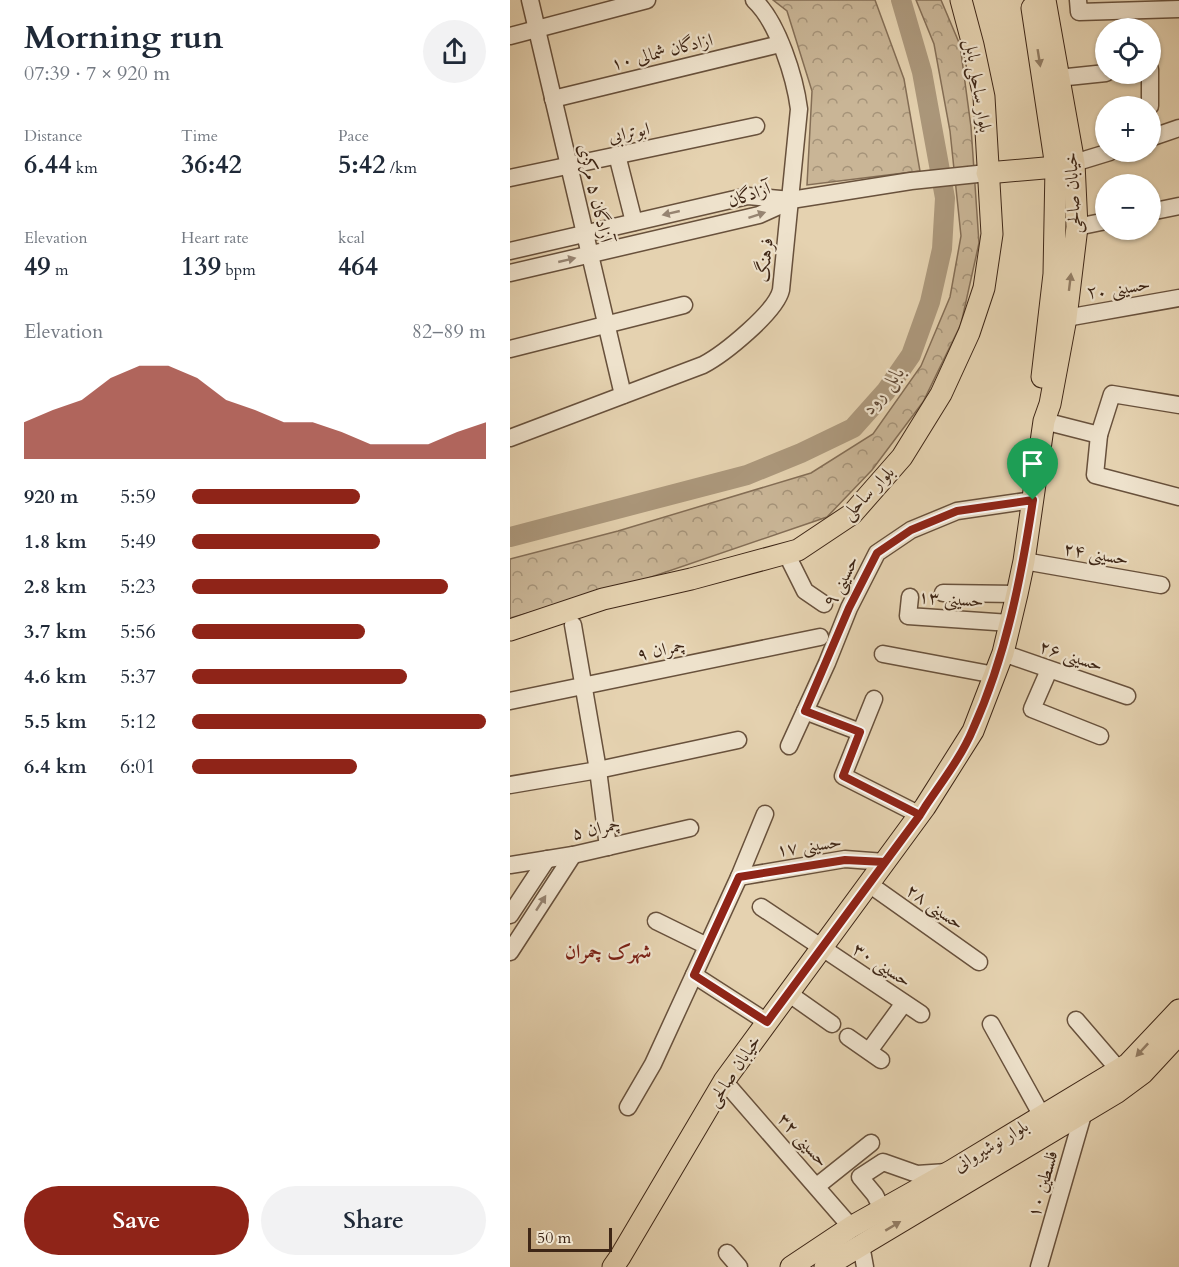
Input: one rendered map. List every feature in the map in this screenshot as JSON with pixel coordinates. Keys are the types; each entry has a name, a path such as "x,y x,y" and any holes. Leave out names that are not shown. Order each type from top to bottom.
{"main road":[{"name":"بلوار ساحلی بابل","path":"961,0 984,97 987,173"},
{"name":"خيابان صالحی","path":"620,1264 724,1081 920,815 973,731 1003,653 1024,561 1044,421 1050,404 1066,318 1077,227 1030,0"},
{"name":"خيابان صالحی","path":"1044,421 1038,401 1065,165 1058,78 1045,0"},
{"path":"987,173 1065,165"},
{"name":"بلوار ساحلی","path":"510,630 603,599 691,579 798,550 852,513 902,457 941,394 969,333 984,288 992,234 987,173"},
{"name":"بلوار نوشیروانی","path":"825,1267 882,1209 951,1171 1128,1064 1179,1010"},
{"name":"بلوار نوشیروانی","path":"791,1267 856,1236 1116,1093 1143,1073 1179,1034"}],"street":[{"name":"آزادگان ۵ مرکزی","path":"530,0 623,395"},
{"path":"510,36 647,0"},
{"name":"فرهنگ","path":"510,438 710,361 775,306 781,290 799,109 795,85 780,44 768,16 754,0"},
{"path":"1078,0 1078,12 1179,9"},
{"name":"ازادگان شمالی ۱۰","path":"553,99 780,44"},
{"path":"1058,78 1095,74"},
{"name":"ابوترابی","path":"510,178 756,126"},
{"path":"1161,134 1179,128"},
{"path":"617,155 633,222"},
{"path":"1065,165 1095,156"},
{"path":"790,200 987,173"},
{"name":"آزادگان","path":"510,251 748,196 790,200"},
{"name":"آزادگان","path":"510,273 759,215 790,200"},
{"path":"1161,210 1179,206"},
{"path":"1077,227 1095,223"},
{"name":"حسینی ٢٠","path":"1066,318 1179,298"},
{"path":"510,349 684,305"},
{"path":"1179,405 1112,394 1099,435 1095,475 1179,497"},
{"path":"1044,421 1099,435"},
{"name":"حسینی ٩","path":"789,746 849,608 877,553 911,530 957,511 1033,500"},
{"path":"786,553 805,591 824,604"},
{"name":"حسینی ۲۴","path":"1024,561 1161,585"},
{"path":"943,593 1017,594"},
{"name":"حسینی ۱۳","path":"910,597 908,616 1010,623"},
{"path":"573,625 598,770 608,847"},
{"name":"چمران ۹","path":"510,701 820,637"},
{"name":"حسینی ۲۶","path":"1003,653 1127,696"},
{"path":"883,654 995,675"},
{"path":"1049,669 1032,709 1100,736"},
{"path":"874,699 843,776 920,815"},
{"path":"805,711 860,732"},
{"path":"510,784 598,770 738,740"},
{"path":"628,1107 653,1064 739,877 765,814"},
{"name":"چمران ۵","path":"510,865 573,855 690,828"},
{"path":"510,952 573,855"},
{"path":"510,915 548,859"},
{"name":"حسینی ۱۷","path":"739,877 845,860 885,862"},
{"name":"حسینی ۲۸","path":"869,884 979,962"},
{"name":"حسینی ۳۰","path":"761,907 921,1014"},
{"path":"656,921 707,946"},
{"path":"694,975 767,1022"},
{"path":"788,993 832,1024"},
{"path":"848,1037 875,1055 904,1003"},
{"path":"1076,1020 1119,1070"},
{"path":"991,1024 1042,1116"},
{"name":"حسینی ۳۲","path":"724,1081 817,1186 856,1236"},
{"name":"فلسطین ۱۰","path":"1040,1267 1084,1111"},
{"path":"817,1186 871,1143"},
{"path":"882,1209 875,1195 860,1177 883,1162 917,1174 951,1171"},
{"path":"856,1236 865,1267"},
{"path":"727,1253 739,1267"}],"green space":[{"path":"773,0 875,0 904,79 920,171 807,185 812,91 787,11"},
{"path":"916,0 941,0 960,45 971,127 979,243 961,324 923,402 872,470 827,517 622,587 510,618 510,559 618,531 811,473 873,434 921,366 950,297 961,236 950,131 934,44"}],"waterway":[{"name":"بابل رود","path":"510,537 747,475 853,428 886,391 911,355 930,302 942,249 945,198 922,72 901,0"}],"district":[{"name":"شهرک چمران","path":"608,951"}],"route":[{"path":"1033,500 957,511 911,530 877,553 849,608 805,711 860,732 843,776 920,815 885,862 845,860 739,877 694,975 767,1022 920,815 973,731 1003,653 1024,561 1033,500"}]}
